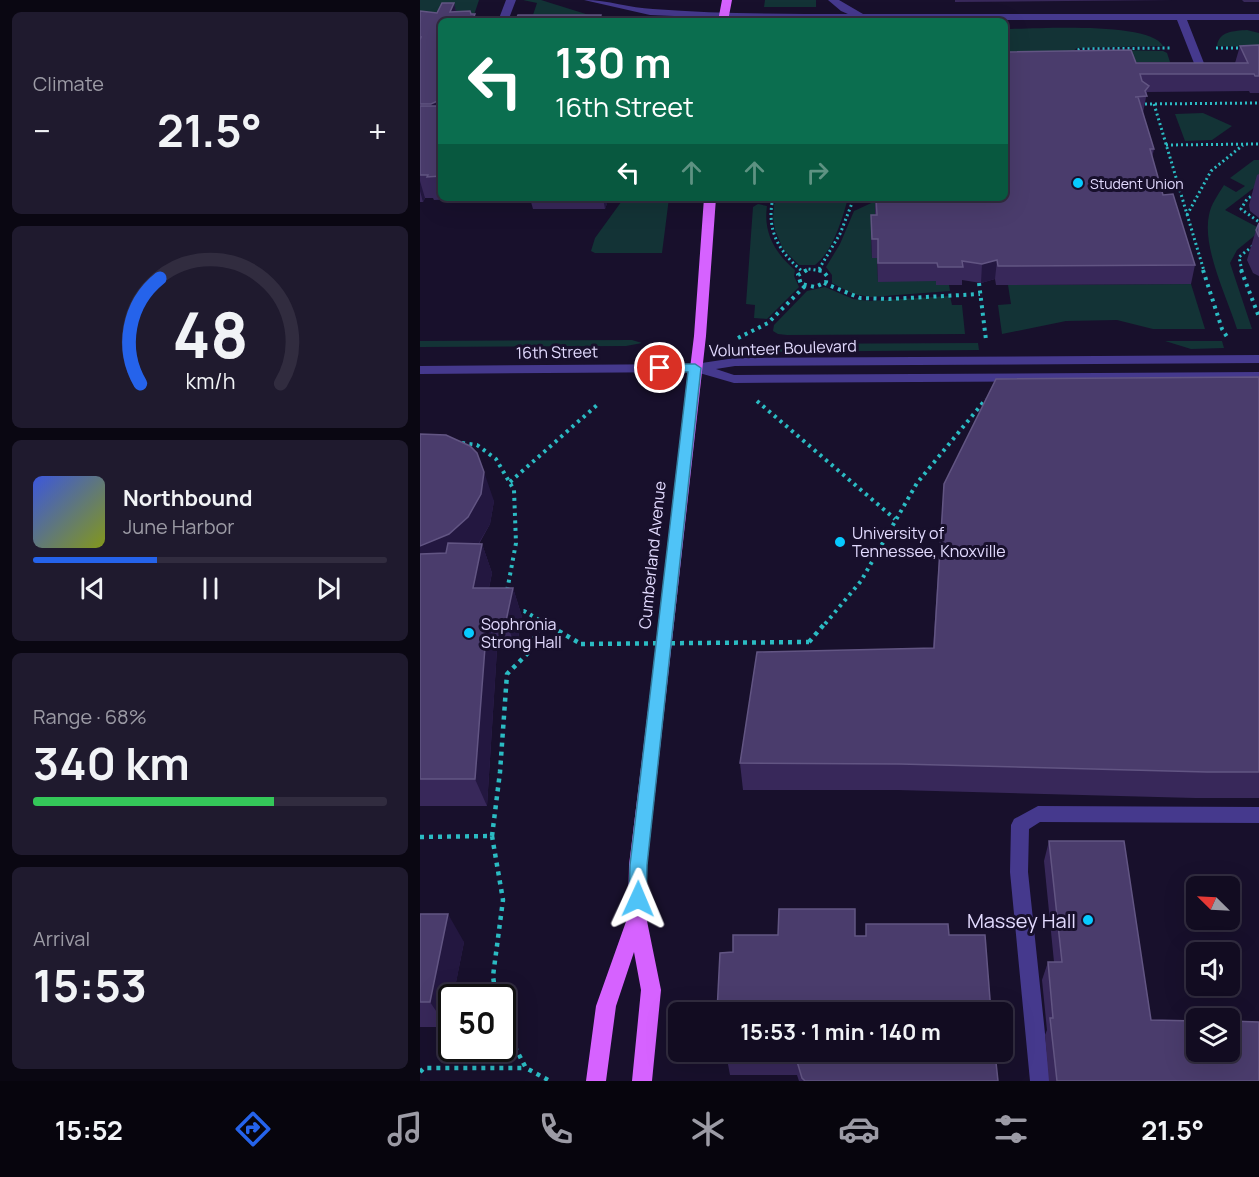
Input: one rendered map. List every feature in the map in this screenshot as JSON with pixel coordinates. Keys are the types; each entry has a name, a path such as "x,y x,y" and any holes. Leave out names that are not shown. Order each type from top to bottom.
{"main road":[{"path":"724,18 727,0"},
{"name":"Cumberland Avenue","path":"642,1081 651,990 637,916 638,865 700,336 710,201"},
{"name":"Cumberland Avenue","path":"596,1081 606,1006 637,916"}],"street":[{"path":"504,18 511,0"},
{"path":"589,0 640,11 724,18 1259,17"},
{"path":"833,0 844,9 864,17"},
{"path":"1181,17 1206,81"},
{"name":"Volunteer Boulevard","path":"695,368 735,362 1259,359"},
{"name":"Volunteer Boulevard","path":"695,368 734,379 1259,376"},
{"name":"16th Street","path":"420,370 695,368"},
{"path":"1040,1081 1019,872 1020,825 1038,813 1259,815"}],"path":[{"path":"1078,62 1075,52 1080,49 1249,48"},
{"path":"1145,104 1259,104"},
{"path":"1154,104 1222,329 1231,342"},
{"path":"1186,216 1211,171 1243,144"},
{"path":"1166,145 1259,144"},
{"path":"1259,191 1247,199 1241,209 1244,214 1259,222"},
{"path":"772,201 770,218 773,237 780,250 802,271"},
{"path":"819,269 840,234 853,201"},
{"path":"1259,241 1239,257 1239,264 1259,317"},
{"path":"802,271 819,269 827,276 824,283"},
{"path":"802,271 798,278 805,286"},
{"path":"738,338 768,323 805,286 824,283 860,298 889,299 980,294"},
{"path":"979,283 987,350"},
{"path":"1251,292 1259,292"},
{"path":"513,612 524,611 581,644 809,642 861,581 917,483 986,398 989,391"},
{"path":"756,400 895,519"},
{"path":"510,482 597,405"},
{"path":"457,443 477,445 496,459 514,490 516,543 506,601"},
{"path":"494,984 493,976 503,900 492,836 500,772 507,674 527,654 542,621"},
{"path":"420,837 492,836"},
{"path":"516,1049 526,1068"},
{"path":"420,1072 424,1068 526,1068 550,1081"}],"green space":[{"path":"420,0 479,0 473,18 438,18 438,23 420,32"},
{"path":"523,0 541,0 599,18 532,18 537,3"},
{"path":"765,0 816,0 816,7 764,7"},
{"path":"1008,29 1115,30 1154,38 1163,46 1077,48 1072,52 1008,69"},
{"path":"1247,30 1259,33 1259,47 1217,46 1218,41 1224,35"},
{"path":"1112,51 1163,51 1167,53 1170,62 1114,62"},
{"path":"1203,113 1232,126 1212,140 1185,141 1175,114"},
{"path":"1254,160 1259,160 1259,184 1225,210 1259,228 1259,232 1237,250 1230,263 1252,329 1237,329 1212,257 1208,228 1209,215 1224,185 1236,192 1245,186 1230,178"},
{"path":"622,201 669,201 662,253 595,253 591,251 595,238"},
{"path":"847,201 832,243 815,265 799,265 783,249 773,218 774,204 777,202"},
{"path":"878,201 876,233 871,234 872,258 877,258 878,281 936,281 937,285 949,285 950,291 871,297 853,294 832,283 832,275 826,267 840,244 854,211"},
{"path":"758,204 767,206 767,225 772,242 795,270 794,276 799,287 767,319 754,318 755,305 746,304 753,207"},
{"path":"1191,284 1205,329 1153,329 1117,320 1066,321 1002,334 998,305 1011,304 1008,285"},
{"path":"825,287 853,299 869,301 950,296 952,305 962,305 965,334 787,335 773,331 774,325 807,291"},
{"path":"632,340 642,343 626,346 420,347 420,341"},
{"path":"1165,341 1222,341 1224,348 1191,349"},
{"path":"978,343 979,350 759,352 760,344"}],"building":[{"path":"442,3 454,3 450,12 470,11 471,14 475,14 473,18 438,18 438,101 431,104 420,104 420,11 437,13"},
{"path":"518,15 601,15 600,18 516,18"},
{"name":"Student Union","path":"1259,45 1259,76 1254,74 1140,74 1142,81 1149,86 1145,91 1147,96 1135,97 1138,97 1154,149 1150,149 1163,195 1173,194 1195,265 998,266 997,260 982,264 962,261 963,267 938,267 937,263 878,263 878,239 872,239 871,215 877,215 876,201 1008,201 1008,52 1131,50 1136,63 1248,63 1240,46"},
{"path":"420,106 438,106 438,176 420,175"},
{"path":"1259,377 1259,772 740,763 757,652 934,648 944,484 996,379"},
{"path":"420,434 446,435 470,446 477,453 484,472 481,494 468,517 449,534 420,546"},
{"path":"448,543 482,544 473,588 513,588 506,621 487,621 475,779 420,779 420,554 446,553"},
{"name":"Massey Hall","path":"1049,841 1124,841 1151,1020 1186,1021 1186,1062 1240,1062 1240,1021 1259,1022 1259,1081 1057,1081 1050,1018 1053,1018 1048,962 1062,962"},
{"path":"779,909 855,909 855,936 866,936 866,924 948,924 949,935 985,935 990,1002 718,1002 720,953 733,952 733,935 778,935"},
{"path":"420,914 448,914 430,1002 420,1002"},
{"path":"797,1062 996,1062 998,1081 805,1081"}],"place":[{"name":"Student Union","path":"1078,183"},
{"name":"University of Tennessee, Knoxville","path":"840,542"},
{"name":"Sophronia Strong Hall","path":"469,633"},
{"name":"Massey Hall","path":"1088,920"}],"route":[{"path":"638,899 638,865 695,368 660,368"}]}
